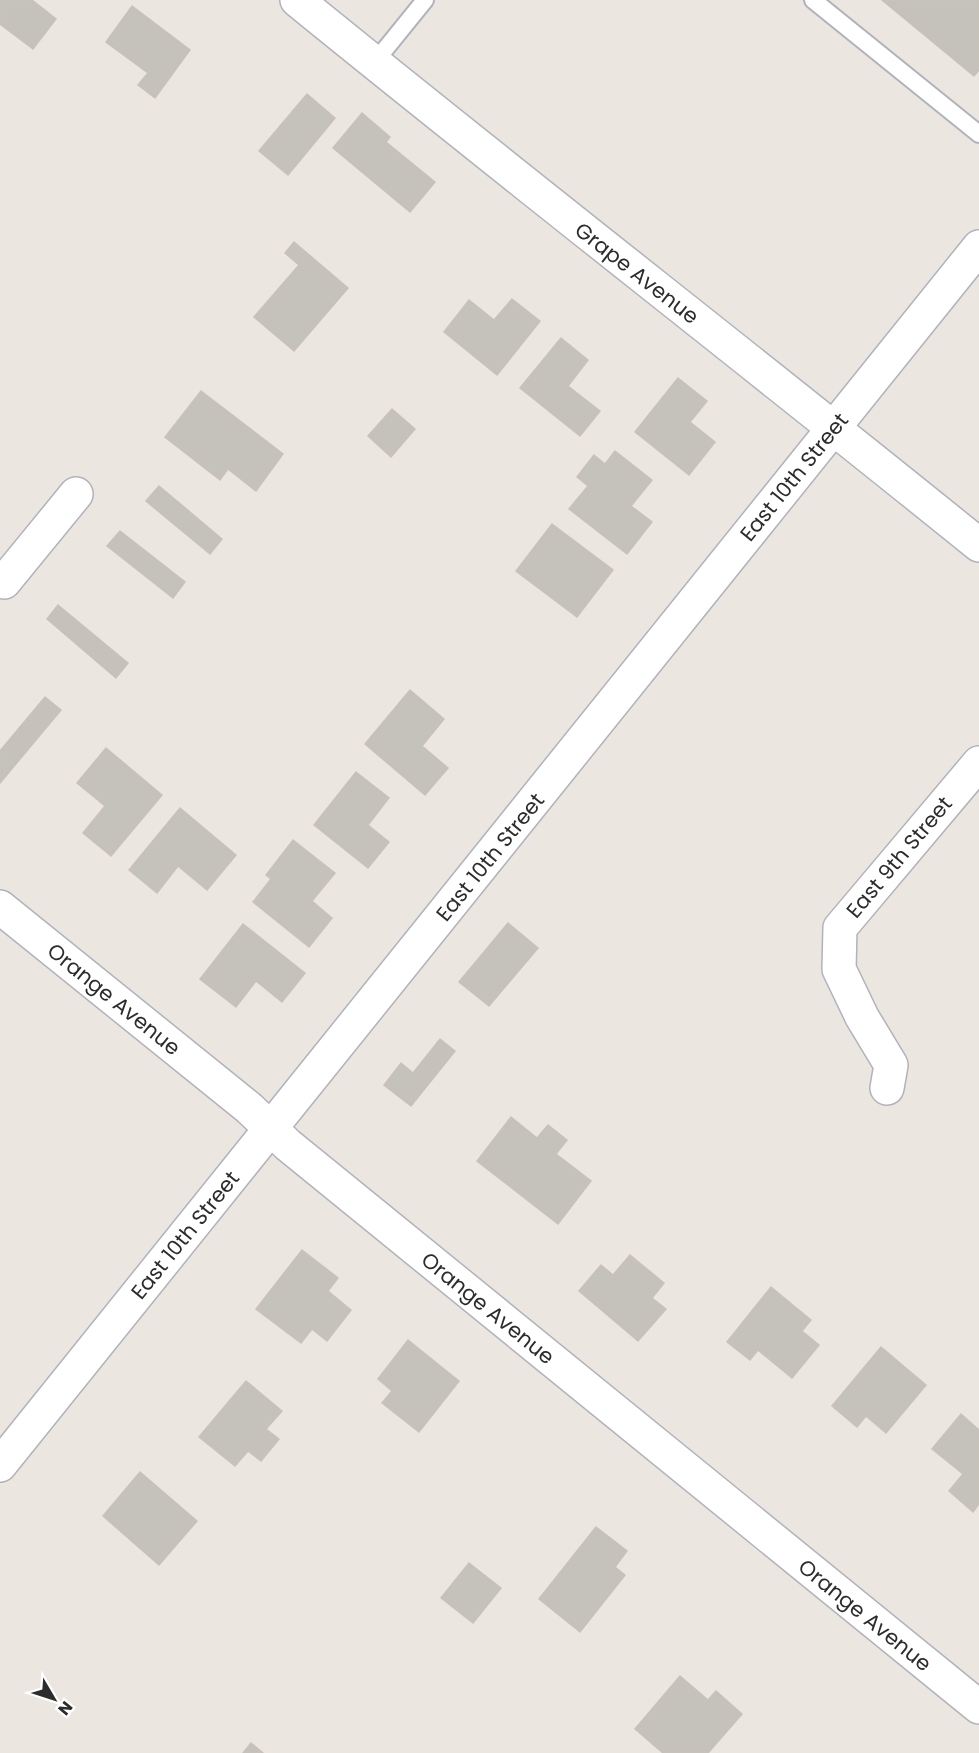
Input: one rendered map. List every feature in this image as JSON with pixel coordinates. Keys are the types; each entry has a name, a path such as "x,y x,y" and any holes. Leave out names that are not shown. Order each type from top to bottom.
{"street":[{"name":"Grape Avenue","path":"297,0 522,183 834,427 979,545"},
{"name":"East 10th Street","path":"0,1465 979,247"},
{"path":"0,578 4,582 75,494"},
{"name":"East 9th Street","path":"887,1088 891,1065 862,1017 839,969 840,928 979,763"},
{"name":"Orange Avenue","path":"0,907 249,1108 270,1130 979,1707"}],"lane":[{"path":"374,63 425,0"},
{"path":"813,0 979,134"}],"building":[{"path":"0,0 32,0 56,19 33,49 0,24"},
{"path":"882,0 979,0 979,70 974,76"},
{"path":"132,6 190,50 155,98 138,85 148,73 106,42"},
{"path":"307,94 335,118 288,175 259,151"},
{"path":"362,113 390,137 386,142 435,182 410,212 333,148"},
{"path":"294,242 348,288 294,351 254,317 299,265 285,253"},
{"path":"512,299 540,321 497,375 444,332 469,300 494,320"},
{"path":"561,338 588,360 568,386 600,411 580,436 520,388"},
{"path":"678,378 707,401 690,422 715,442 689,475 635,432"},
{"path":"201,391 283,454 256,491 228,469 220,480 165,437"},
{"path":"392,409 415,429 391,457 368,436"},
{"path":"615,451 652,480 631,506 652,522 627,554 569,509 588,486 577,477 594,455 605,464"},
{"path":"159,486 222,539 210,554 146,501"},
{"path":"552,524 613,570 577,617 516,571"},
{"path":"120,531 185,582 173,598 107,546"},
{"path":"58,605 128,663 116,678 47,619"},
{"path":"410,690 444,719 422,746 448,768 425,795 365,744"},
{"path":"45,697 61,710 0,783 0,751"},
{"path":"106,748 162,795 111,856 83,833 105,806 77,783"},
{"path":"356,772 389,798 368,825 389,842 368,868 314,825"},
{"path":"180,808 236,855 207,890 178,866 157,893 129,870"},
{"path":"293,840 335,873 312,901 332,918 309,947 253,902 271,879 266,875"},
{"path":"508,923 538,948 489,1006 459,982"},
{"path":"243,924 305,973 282,1002 256,981 236,1007 200,979"},
{"path":"440,1039 455,1051 411,1106 384,1085 401,1063 413,1073"},
{"path":"511,1117 537,1138 548,1125 567,1140 556,1154 591,1181 558,1224 477,1161"},
{"path":"302,1250 338,1278 328,1291 351,1310 327,1341 312,1329 301,1343 256,1309"},
{"path":"630,1255 664,1283 652,1298 666,1309 638,1341 579,1291 601,1265 613,1275"},
{"path":"771,1287 811,1320 802,1331 819,1345 792,1378 758,1350 750,1360 727,1342"},
{"path":"408,1340 459,1381 419,1432 382,1403 392,1391 378,1379"},
{"path":"881,1347 926,1385 886,1433 866,1416 857,1427 832,1406"},
{"path":"246,1381 282,1411 266,1429 279,1439 261,1461 248,1451 235,1466 199,1437"},
{"path":"961,1414 979,1430 979,1504 973,1512 949,1491 963,1474 932,1449"},
{"path":"140,1472 197,1521 159,1565 103,1516"},
{"path":"596,1527 627,1551 615,1567 625,1575 580,1632 539,1599"},
{"path":"469,1563 501,1588 473,1623 441,1598"},
{"path":"680,1676 708,1700 716,1691 742,1714 708,1753 663,1753 635,1729"},
{"path":"251,1743 263,1753 243,1753"}]}
